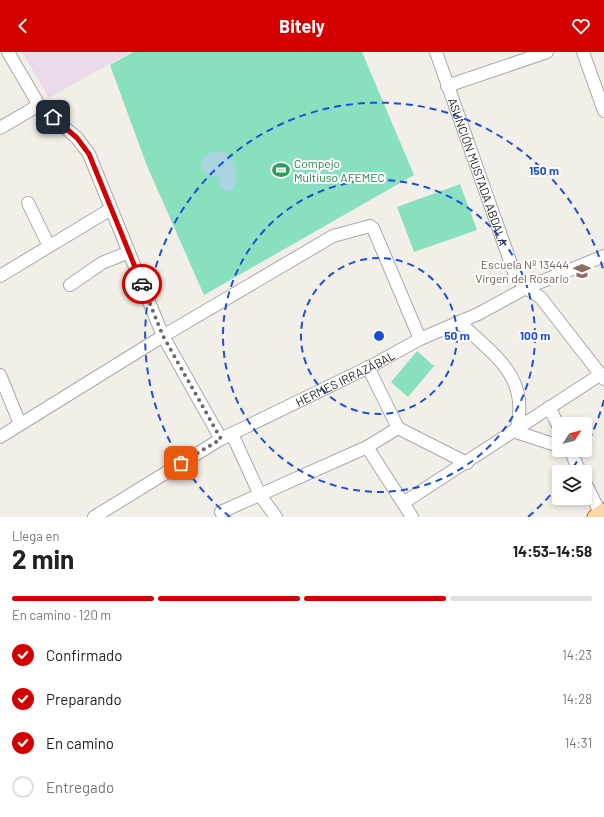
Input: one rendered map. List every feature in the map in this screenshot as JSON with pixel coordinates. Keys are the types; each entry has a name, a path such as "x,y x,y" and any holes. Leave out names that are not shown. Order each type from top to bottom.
{"street":[{"path":"8,52 39,105 77,138 89,154 163,336 226,436 260,495 276,517"},
{"name":"ASUNCIÓN MUSTADA ABDALA","path":"436,52 515,275 526,288 541,298 602,377"},
{"path":"447,86 547,52"},
{"path":"583,52 604,111"},
{"path":"0,128 39,105"},
{"path":"28,203 50,246"},
{"path":"0,276 111,209"},
{"path":"0,437 163,336 333,236 370,226 373,228 420,339"},
{"path":"70,285 102,263 129,252"},
{"name":"HERMES IRRAZÁBAL","path":"99,515 226,436 526,288 604,258"},
{"path":"459,322 498,359 516,382 520,402 520,417 516,432"},
{"path":"368,367 398,428 466,463"},
{"path":"0,375 20,424"},
{"path":"403,503 516,432 550,407 602,377"},
{"path":"550,407 554,417"},
{"path":"221,512 367,447 398,428"},
{"path":"516,432 552,444"},
{"path":"367,447 412,517"},
{"path":"592,497 600,515"}],"shaded area":[{"path":"22,52 131,52 49,98"}],"green space":[{"name":"Compejo Multiuso AFEMEC","path":"133,52 362,52 414,175 204,295 147,166 110,65"},
{"path":"460,184 477,230 414,252 397,207"},
{"path":"417,351 434,366 408,397 391,382"}],"water":[{"path":"214,151 226,153 234,166 236,171 236,180 233,190 224,191 219,185 220,177 208,176 201,168 203,160"}],"way so far":[{"path":"142,284 163,336 221,439 181,463"}],"place":[{"name":"Compejo Multiuso AFEMEC","path":"281,170"},
{"name":"Escuela Nº 13444 Virgen del Rosario","path":"582,271"}],"route":[{"path":"53,117 77,138 89,154 142,284"}]}
